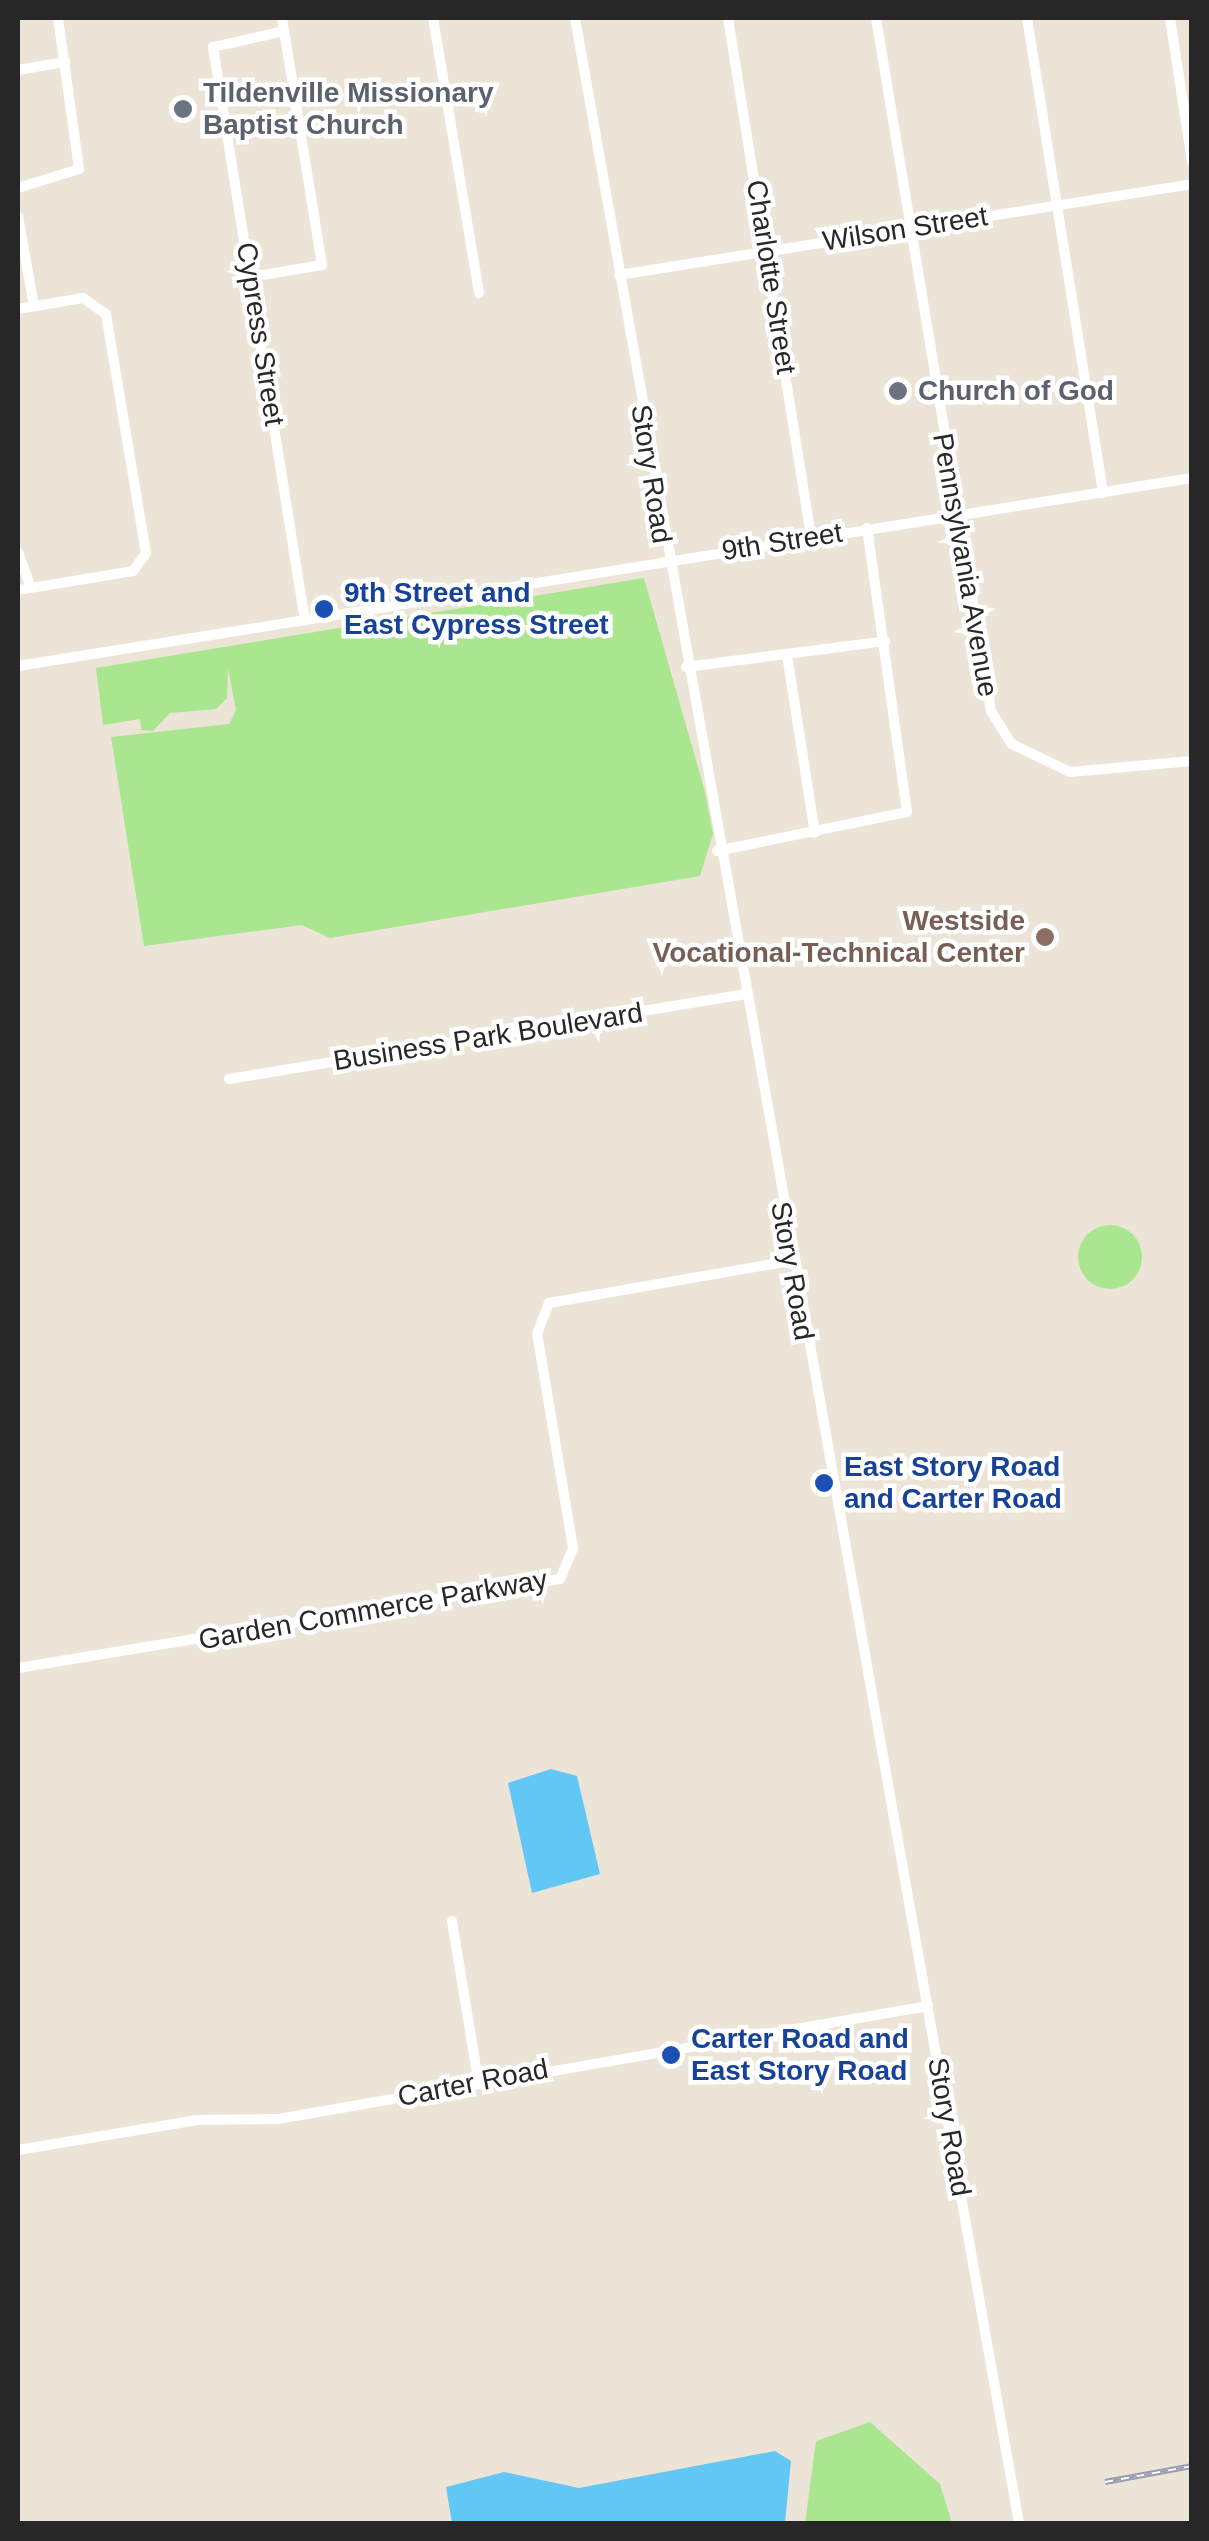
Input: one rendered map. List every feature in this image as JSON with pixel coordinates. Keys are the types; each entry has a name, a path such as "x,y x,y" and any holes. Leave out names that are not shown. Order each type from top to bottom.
{"street":[{"path":"18,188 79,169 58,18"},
{"path":"251,277 322,265 282,18"},
{"path":"433,18 479,293"},
{"name":"Story Road","path":"575,18 789,1261 1020,2524"},
{"name":"Charlotte Street","path":"728,18 811,536"},
{"name":"Pennsylvania Avenue","path":"876,18 979,664 1012,744 1070,772 1192,761"},
{"path":"1027,18 1103,493"},
{"path":"1170,18 1186,88 1192,162"},
{"name":"Cypress Street","path":"284,32 213,47 305,621"},
{"path":"18,70 65,62"},
{"name":"Wilson Street","path":"619,276 1192,184"},
{"path":"18,216 34,306"},
{"path":"18,309 82,298 106,314 146,553 133,570 18,590"},
{"name":"9th Street","path":"18,666 1192,478"},
{"path":"717,851 896,819 911,800 867,528"},
{"path":"18,552 31,588"},
{"path":"686,667 885,641"},
{"path":"787,655 815,833"},
{"name":"Business Park Boulevard","path":"229,1079 746,994"},
{"name":"Garden Commerce Parkway","path":"18,1668 560,1579 574,1548 537,1334 549,1302 789,1261"},
{"path":"452,1921 478,2079"},
{"name":"Carter Road","path":"18,2150 198,2120 278,2119 478,2079 928,2006"}],"green space":[{"path":"644,578 705,792 713,834 700,876 330,938 302,925 144,946 111,737 229,724 236,710 228,668 227,698 216,709 170,713 153,731 141,730 140,719 103,725 96,668"},
{"path":"1110,1225 1133,1234 1142,1257 1133,1280 1110,1289 1087,1280 1078,1257 1087,1234"},
{"path":"870,2422 940,2484 952,2523 805,2523 816,2441"}],"water":[{"path":"551,1769 577,1776 600,1874 532,1893 508,1783"},
{"path":"775,2451 791,2461 785,2523 452,2523 446,2487 504,2472 579,2488"}],"railway":[{"path":"1105,2482 1192,2466"}],"place":[{"name":"Tildenville Missionary Baptist Church","path":"183,109"},
{"name":"Church of God","path":"898,391"},
{"name":"9th Street and East Cypress Street","path":"324,609"},
{"name":"Westside Vocational-Technical Center","path":"1045,937"},
{"name":"East Story Road and Carter Road","path":"824,1483"},
{"name":"Carter Road and East Story Road","path":"671,2055"}]}
